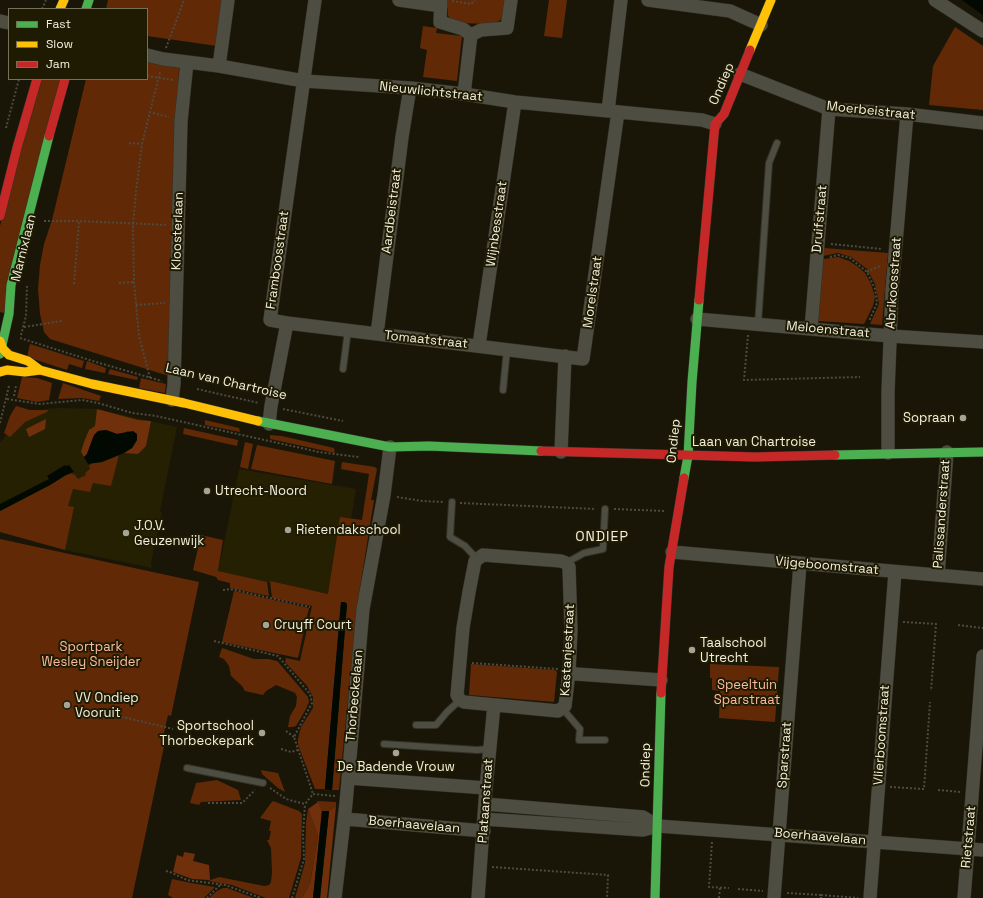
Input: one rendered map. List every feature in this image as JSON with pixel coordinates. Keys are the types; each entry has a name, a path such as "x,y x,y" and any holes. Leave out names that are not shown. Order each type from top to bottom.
{"street":[{"path":"219,66 228,0"},
{"path":"304,81 315,0"},
{"path":"399,0 443,2 440,22 463,30 470,35"},
{"path":"470,35 482,30 507,28 511,0"},
{"name":"Morelstraat","path":"565,356 583,358 613,111 621,0"},
{"path":"648,0 730,11 761,25"},
{"name":"Ondiep","path":"655,898 661,680 669,567 688,456 697,319 715,124 724,114 771,0"},
{"path":"935,0 983,31"},
{"path":"464,94 470,35"},
{"name":"Nieuwlichtstraat","path":"148,55 163,59 219,66 304,81 410,88 515,102 702,120 715,124"},
{"name":"Kloosterlaan","path":"172,400 174,384 182,121 187,62"},
{"name":"Moerbeistraat","path":"740,74 829,109 907,114 983,123"},
{"path":"0,216 17,148 37,80"},
{"name":"Marnixlaan","path":"1,347 8,316 11,284 38,185 52,120 65,80"},
{"name":"Framboosstraat","path":"269,424 270,406 288,323 270,320 304,81"},
{"name":"Aardbeistraat","path":"377,334 402,138 410,88"},
{"name":"Wijnbesstraat","path":"479,346 515,102"},
{"name":"Druifstraat","path":"811,329 829,109"},
{"name":"Abrikoosstraat","path":"888,453 888,392 892,290 907,114"},
{"name":"Meloenstraat","path":"697,319 890,336 983,342"},
{"name":"Tomaatstraat","path":"288,323 565,356"},
{"name":"Laan van Chartroise","path":"1,347 7,353 28,361 40,370 92,384 172,400 269,424 390,447 429,446 561,452 755,457 983,452"},
{"path":"561,452 565,356"},
{"name":"Laan van Chartroise","path":"0,372 5,370 25,372 40,370"},
{"name":"Thorbeckelaan","path":"335,898 345,819 363,609 384,495 390,447"},
{"name":"Palissanderstraat","path":"938,575 947,452"},
{"name":"Vijgeboomstraat","path":"672,552 983,579"},
{"path":"460,700 457,695 463,628 474,567 477,559 483,555 560,561 566,563"},
{"name":"Kastanjestraat","path":"460,700 464,702 558,711 565,706 569,672 571,630 569,567 566,563"},
{"name":"Sparstraat","path":"774,895 800,564"},
{"name":"Vlierboomstraat","path":"870,898 895,572"},
{"name":"Rietstraat","path":"964,898 983,656"},
{"path":"569,672 576,674 661,680"},
{"name":"Plataanstraat","path":"478,898 494,704"},
{"path":"348,778 486,788"},
{"name":"Boerhaavelaan","path":"485,804 643,817 658,826"},
{"name":"Boerhaavelaan","path":"345,819 643,830 658,826 983,850"}],"lane":[{"path":"753,324 769,163 777,143"},
{"path":"343,369 348,330"},
{"path":"503,390 507,349"},
{"path":"452,502 450,537 465,546 477,559"},
{"path":"566,563 584,553 603,549 606,509"},
{"path":"416,725 436,725 460,700"},
{"path":"562,708 580,729 580,740 605,740"},
{"path":"384,744 477,750 490,749"},
{"path":"187,768 263,783"}],"path":[{"path":"150,378 139,336 134,282 133,225 136,191 142,144 149,112 163,59 184,0"},
{"path":"443,2 471,4 475,0"},
{"path":"148,76 158,79"},
{"path":"5,130 19,80"},
{"path":"149,112 182,121"},
{"path":"129,143 142,144"},
{"name":"Marnixlaan","path":"46,214 44,221 79,221"},
{"path":"74,284 79,221 133,225 178,225"},
{"path":"818,242 896,250"},
{"path":"816,259 838,255 850,258 867,272 875,289 877,303 863,333"},
{"path":"867,272 879,267"},
{"path":"119,283 134,282"},
{"name":"Marnixlaan","path":"15,357 26,316 27,286"},
{"path":"136,305 176,303"},
{"path":"23,327 62,321"},
{"path":"753,324 745,380 860,377"},
{"name":"Laan van Chartroise","path":"20,338 174,384"},
{"path":"0,424 12,370"},
{"name":"Laan van Chartroise","path":"196,389 345,422"},
{"path":"6,399 40,404 82,400 132,413 156,416 319,452 362,458"},
{"path":"0,407 4,408"},
{"path":"384,495 422,502 678,511"},
{"path":"223,590 230,589 310,607"},
{"path":"891,621 936,624 931,691"},
{"path":"958,625 983,628"},
{"path":"214,641 278,656 310,694 312,702 294,737"},
{"path":"459,662 569,672"},
{"path":"879,786 924,789 930,702"},
{"path":"102,712 173,729"},
{"path":"286,731 294,737 313,794"},
{"path":"281,749 291,752 298,750"},
{"path":"208,803 242,803 263,783 286,799 305,804"},
{"path":"938,790 972,793"},
{"path":"313,794 346,798"},
{"path":"292,898 304,859 303,834 305,804 313,794"},
{"path":"713,830 709,886 729,888"},
{"path":"481,866 608,875 607,898"},
{"path":"166,871 187,880 221,885 261,898"},
{"path":"207,898 221,885"},
{"path":"719,898 720,887"},
{"path":"738,889 774,895 862,898"}],"shaded area":[{"path":"962,0 983,0 983,15 977,11"},
{"path":"46,409 96,409 177,427 160,511 162,512 151,563 152,568 65,550 0,532 0,443 9,431 30,415"},
{"path":"97,409 138,420 151,421 146,446 137,454 124,453 132,448 137,440 128,431 117,434 106,430 98,431 93,438 87,454 84,457 81,452 89,430 95,426"},
{"path":"46,419 45,429 29,437 26,429"},
{"path":"106,430 117,434 133,431 137,434 137,440 132,448 124,453 102,462 88,464 84,457 87,454 94,435 98,431"},
{"path":"65,465 69,465 74,472 0,511 0,504 49,479 47,476"},
{"name":"Rietendakschool","path":"239,469 356,489 339,596 218,573"},
{"path":"341,602 345,602 347,604 332,790 325,789"},
{"path":"318,802 322,811 313,898 302,898 310,884 318,836 308,809"},
{"path":"336,806 327,898 320,898 329,811"},
{"path":"322,811 329,811 320,898 313,898"},
{"path":"184,852 195,854 193,861 209,865 210,880 192,879 173,872 177,855 183,857"}],"green space":[{"path":"108,0 223,0 217,46 148,36 148,8 106,8"},
{"path":"448,0 505,0 503,17 499,21 489,24 458,23 451,21 448,15"},
{"path":"549,0 567,0 562,38 544,36"},
{"path":"423,26 437,28 436,33 462,36 457,81 423,77 427,50 420,48"},
{"path":"955,27 983,46 983,110 929,105 933,66"},
{"path":"148,61 179,68 169,376 50,339 44,332 40,314 38,289 44,244 52,220 86,80 148,80"},
{"path":"40,80 61,80 4,313 0,312 0,226 29,111"},
{"path":"824,248 888,253 882,325 870,324 879,304 875,284 867,269 851,257 838,253 823,256"},
{"path":"838,257 857,266 865,273 871,284 875,297 873,306 864,324 818,321 823,259"},
{"path":"30,344 84,361 82,368 69,364 67,370 27,357"},
{"path":"87,361 106,368 105,373 85,369"},
{"path":"110,369 138,377 137,380 108,374"},
{"path":"22,377 37,378 52,383 49,400 37,402 17,398"},
{"path":"141,378 166,384 165,393 139,388"},
{"path":"63,383 101,396 99,401 82,398 58,399"},
{"path":"16,406 30,410 48,410 47,412 25,422 10,437 4,433 10,416"},
{"path":"205,420 239,428 240,432 205,425"},
{"path":"184,428 238,440 237,446 183,434"},
{"path":"270,435 282,436 334,448 335,453 270,439"},
{"path":"245,442 253,444 248,469 240,467"},
{"path":"257,445 335,461 332,484 251,469"},
{"path":"119,455 111,486 93,483 90,492 73,489 68,506 74,507 65,550 0,532 0,511 66,475 74,472 71,475 74,474 78,479 86,475 85,473 90,469 89,466 92,463 102,462"},
{"path":"342,462 375,467 377,469 371,500 374,500 358,600 339,790 332,790 347,604 341,602 325,789 315,789 298,745 301,727 313,708 313,697 307,686 285,662 286,658 300,661 312,606 272,598 270,581 328,594 340,517 362,520 369,474 341,469"},
{"path":"201,535 223,540 218,571 267,582 269,596 230,588 230,583 193,570"},
{"name":"Sportpark Wesley Sneijder","path":"0,539 199,582 171,716 168,715 163,737 166,737 132,898 0,898"},
{"name":"Cruyff Court","path":"234,591 309,608 298,658 222,642"},
{"path":"222,648 254,659 268,659 279,663 308,697 309,702 296,726 288,727 290,716 296,706 297,697 295,693 276,685 266,691 263,695 245,691 242,686 231,676 229,666 224,659 219,657"},
{"path":"471,664 555,670 557,672 554,702 469,695"},
{"name":"Speeltuin Sparstraat","path":"710,664 779,667 775,722 719,718 720,691 712,690"},
{"path":"261,770 278,773 285,792 262,774"},
{"path":"217,780 238,790 241,800 201,802 199,805 190,803 196,783"},
{"path":"273,801 299,811 302,814 301,858 289,898 266,898 232,885 208,881 219,877 264,886 269,885 271,882 272,872 271,848 267,840 269,840 271,831 269,831 271,821 260,818"},
{"path":"317,801 336,802 336,806 329,811 322,811"},
{"path":"308,809 318,836 310,884 302,898 295,898 305,863 306,822"},
{"path":"172,879 215,887 204,898 173,898 168,895"},
{"path":"223,888 227,888 254,898 209,898"}],"traffic: fast":[{"path":"86,8 89,0"},
{"path":"0,354 9,314 11,285 49,136"},
{"path":"684,478 688,456 692,382 699,300"},
{"path":"258,421 390,447 429,446 541,451"},
{"path":"835,455 983,452"},
{"path":"655,898 661,693"}],"traffic: slow":[{"path":"60,8 64,0"},
{"path":"750,50 771,0"},
{"path":"0,341 3,349 9,355 28,361 40,370"},
{"path":"0,372 7,370 25,372 40,370 92,384 184,403 258,421"}],"traffic: jam":[{"path":"699,300 715,124 724,114 750,50"},
{"path":"0,216 17,148 37,80"},
{"path":"49,136 65,80"},
{"path":"541,451 755,457 835,455"},
{"path":"661,693 669,567 684,478"}],"place":[{"name":"Sopraan","path":"963,418"},
{"name":"Utrecht-Noord","path":"207,491"},
{"name":"Rietendakschool","path":"288,530"},
{"name":"J.O.V. Geuzenwijk","path":"126,533"},
{"name":"Cruyff Court","path":"266,625"},
{"name":"Taalschool Utrecht","path":"692,650"},
{"name":"VV Ondiep Vooruit","path":"67,705"},
{"name":"Sportschool Thorbeckepark","path":"262,733"},
{"name":"De Badende Vrouw","path":"396,753"}],"district":[{"name":"ONDIEP","path":"602,537"}]}
